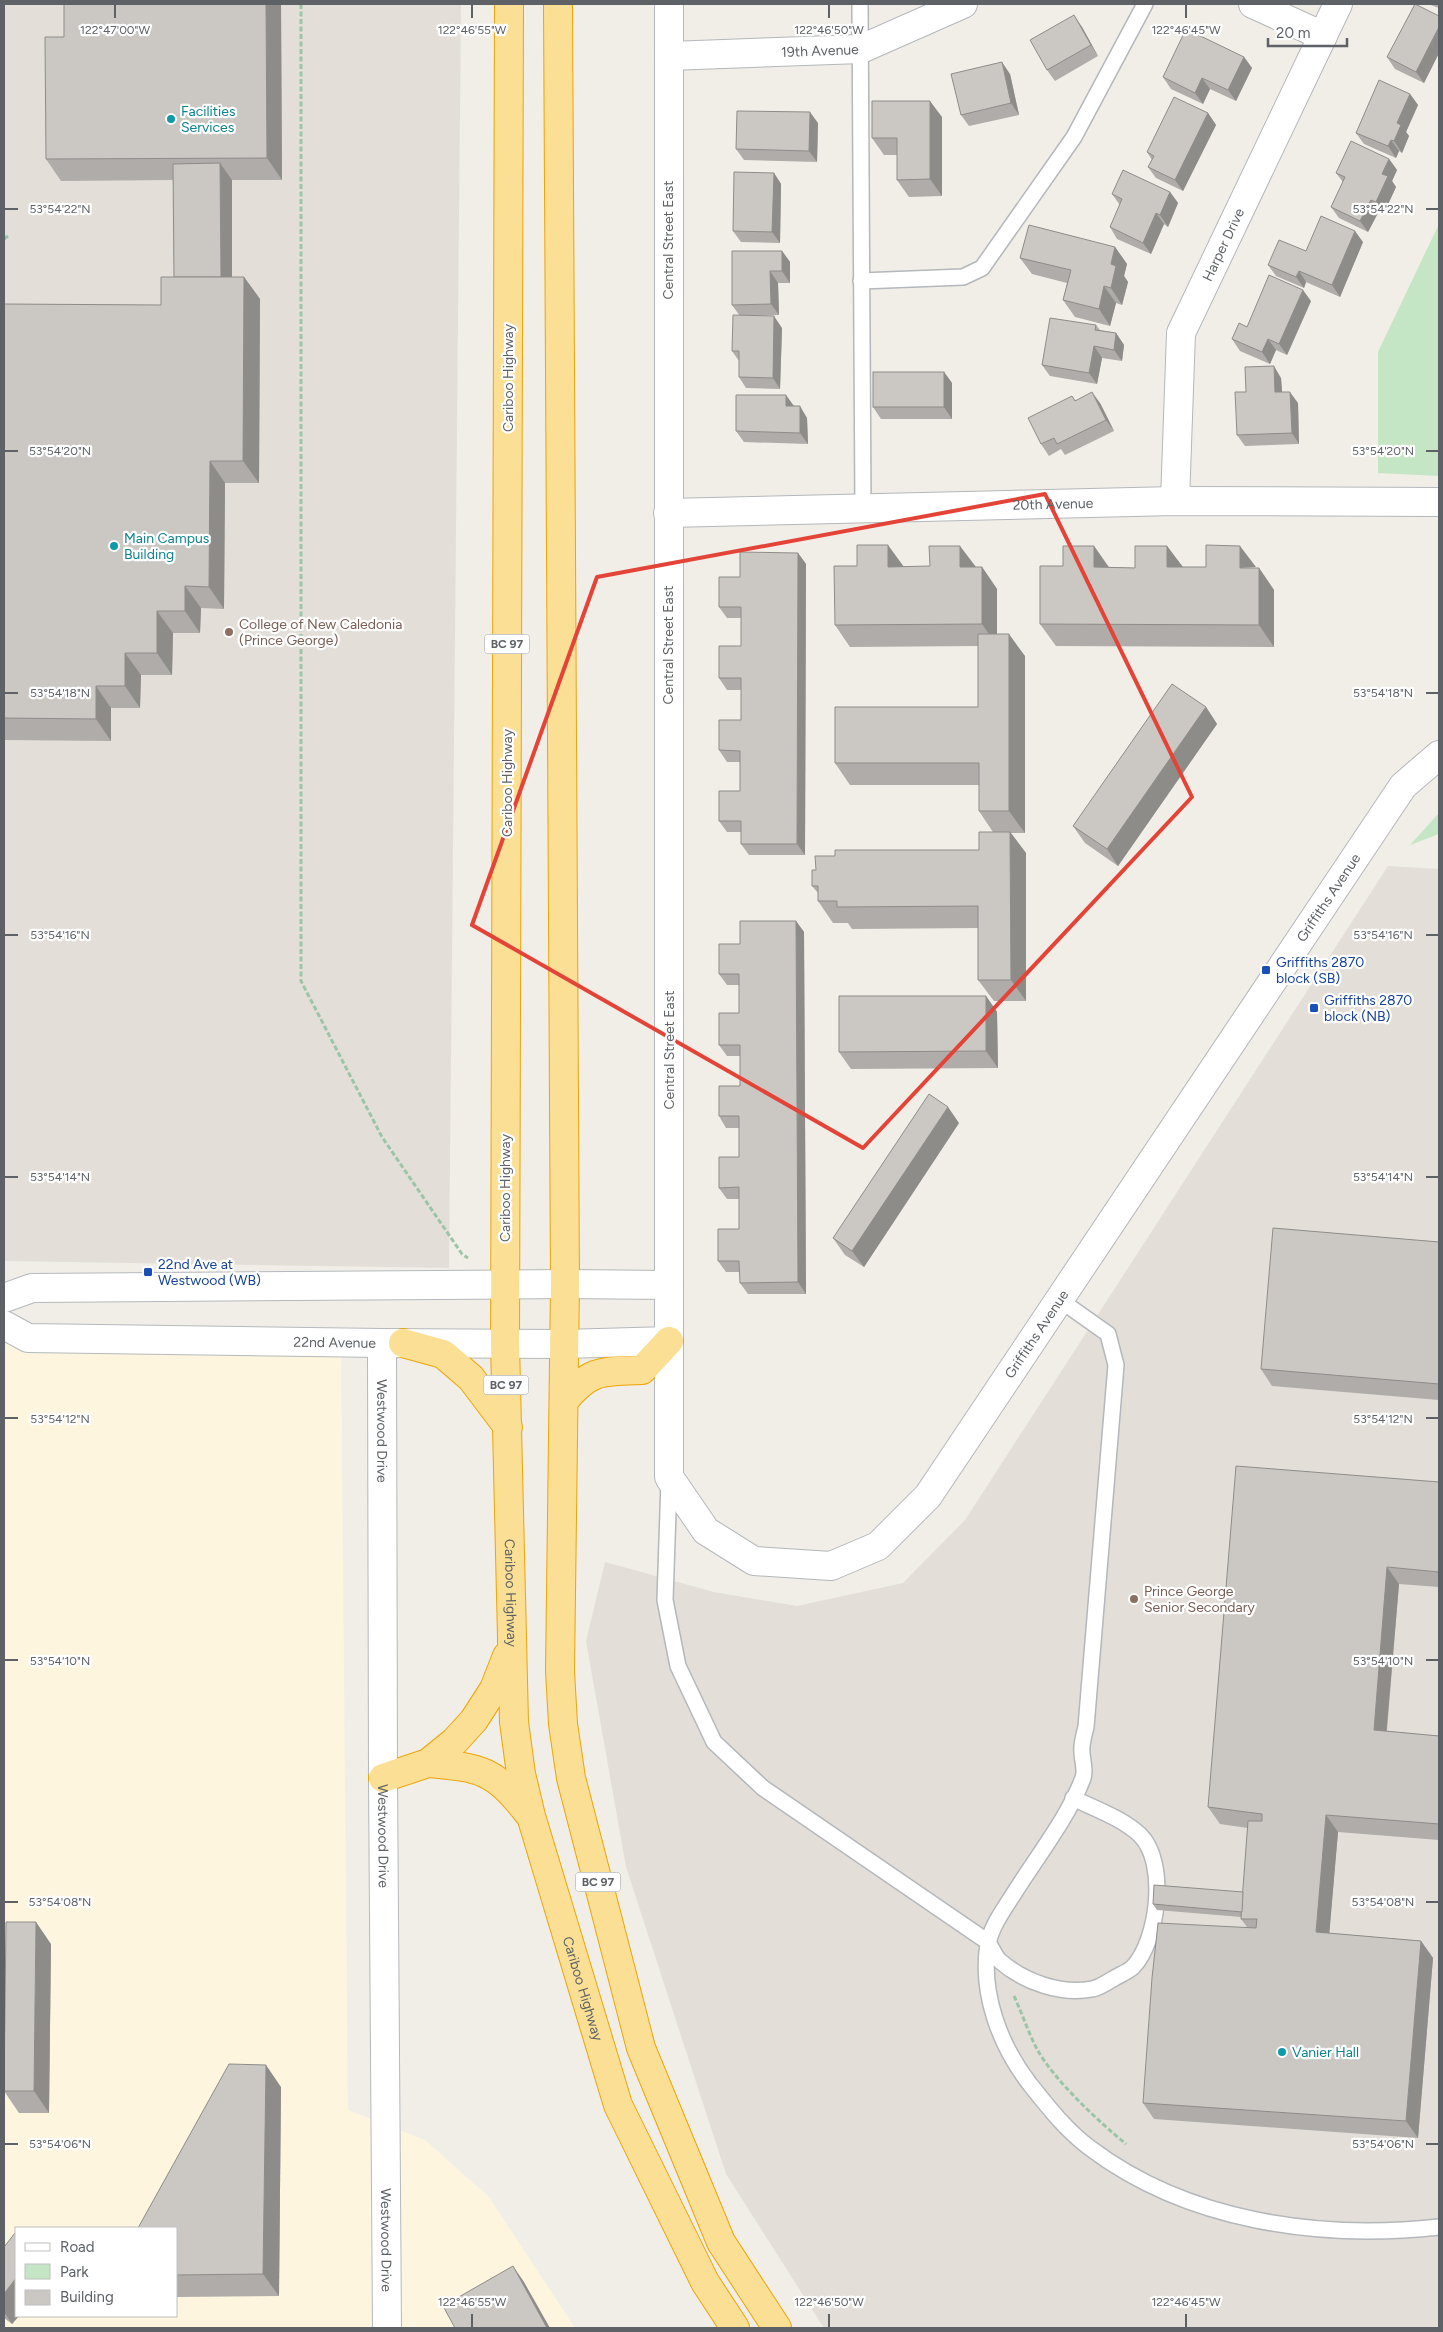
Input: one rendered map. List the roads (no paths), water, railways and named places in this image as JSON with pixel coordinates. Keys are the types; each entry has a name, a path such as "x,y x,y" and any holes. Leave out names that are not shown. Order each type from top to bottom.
{"highway":[{"name":"Cariboo Highway","path":"509,4 505,1343 514,1722 521,1774 530,1816 618,2105 705,2282 735,2328"},
{"name":"BC 97","path":"558,4 565,1284 560,1671 563,1724 571,1778 641,2048 721,2242 777,2328"},
{"path":"564,1401 578,1384 591,1376 610,1371 642,1370 669,1342"},
{"path":"392,1343 443,1354 471,1378 508,1427"},
{"path":"383,1778 428,1763 455,1741 474,1720 494,1689 512,1642"},
{"path":"428,1763 465,1766 489,1774 511,1791 530,1816"}],"street":[{"name":"Central Street East","path":"668,4 669,1285"},
{"name":"19th Avenue","path":"669,56 861,49 963,4"},
{"path":"1253,4 1323,36"},
{"name":"Harper Drive","path":"1175,501 1182,333 1338,4"},
{"name":"20th Avenue","path":"668,514 1175,501 1439,502"},
{"name":"Griffiths Avenue","path":"669,1477 706,1531 754,1561 830,1566 878,1546 928,1496 1403,786 1439,755"},
{"path":"4,1298 32,1288 669,1285 669,1477"},
{"name":"22nd Avenue","path":"4,1325 28,1338 392,1343 564,1344 669,1342"},
{"name":"Westwood Drive","path":"387,2328 383,1778 392,1343"}],"lane":[{"path":"860,4 864,508"},
{"path":"861,281 963,277 982,268 1074,137 1145,4"},
{"path":"1060,1300 1108,1334 1116,1365 1086,1727 1082,1751 1084,1775 1073,1798 1002,1912 988,1942 988,1991 997,2027 1016,2066 1056,2117 1088,2147 1125,2173 1194,2204 1270,2224 1351,2230 1407,2230 1439,2227"},
{"path":"669,1477 665,1600 678,1666 714,1742 764,1788 988,1942 999,1960 1029,1979 1055,1989 1094,1989 1132,1968 1144,1950 1154,1922 1157,1886 1151,1852 1141,1836 1126,1825 1073,1798"}],"place":[{"name":"Facilities Services","path":"171,119"},
{"name":"Main Campus Building","path":"114,546"},
{"name":"College of New Caledonia (Prince George)","path":"229,632"},
{"name":"Griffiths 2870 block (SB)","path":"1266,970"},
{"name":"Griffiths 2870 block (NB)","path":"1314,1008"},
{"name":"22nd Ave at Westwood (WB)","path":"148,1272"},
{"name":"Prince George Senior Secondary","path":"1134,1599"},
{"name":"Vanier Hall","path":"1282,2052"}]}
